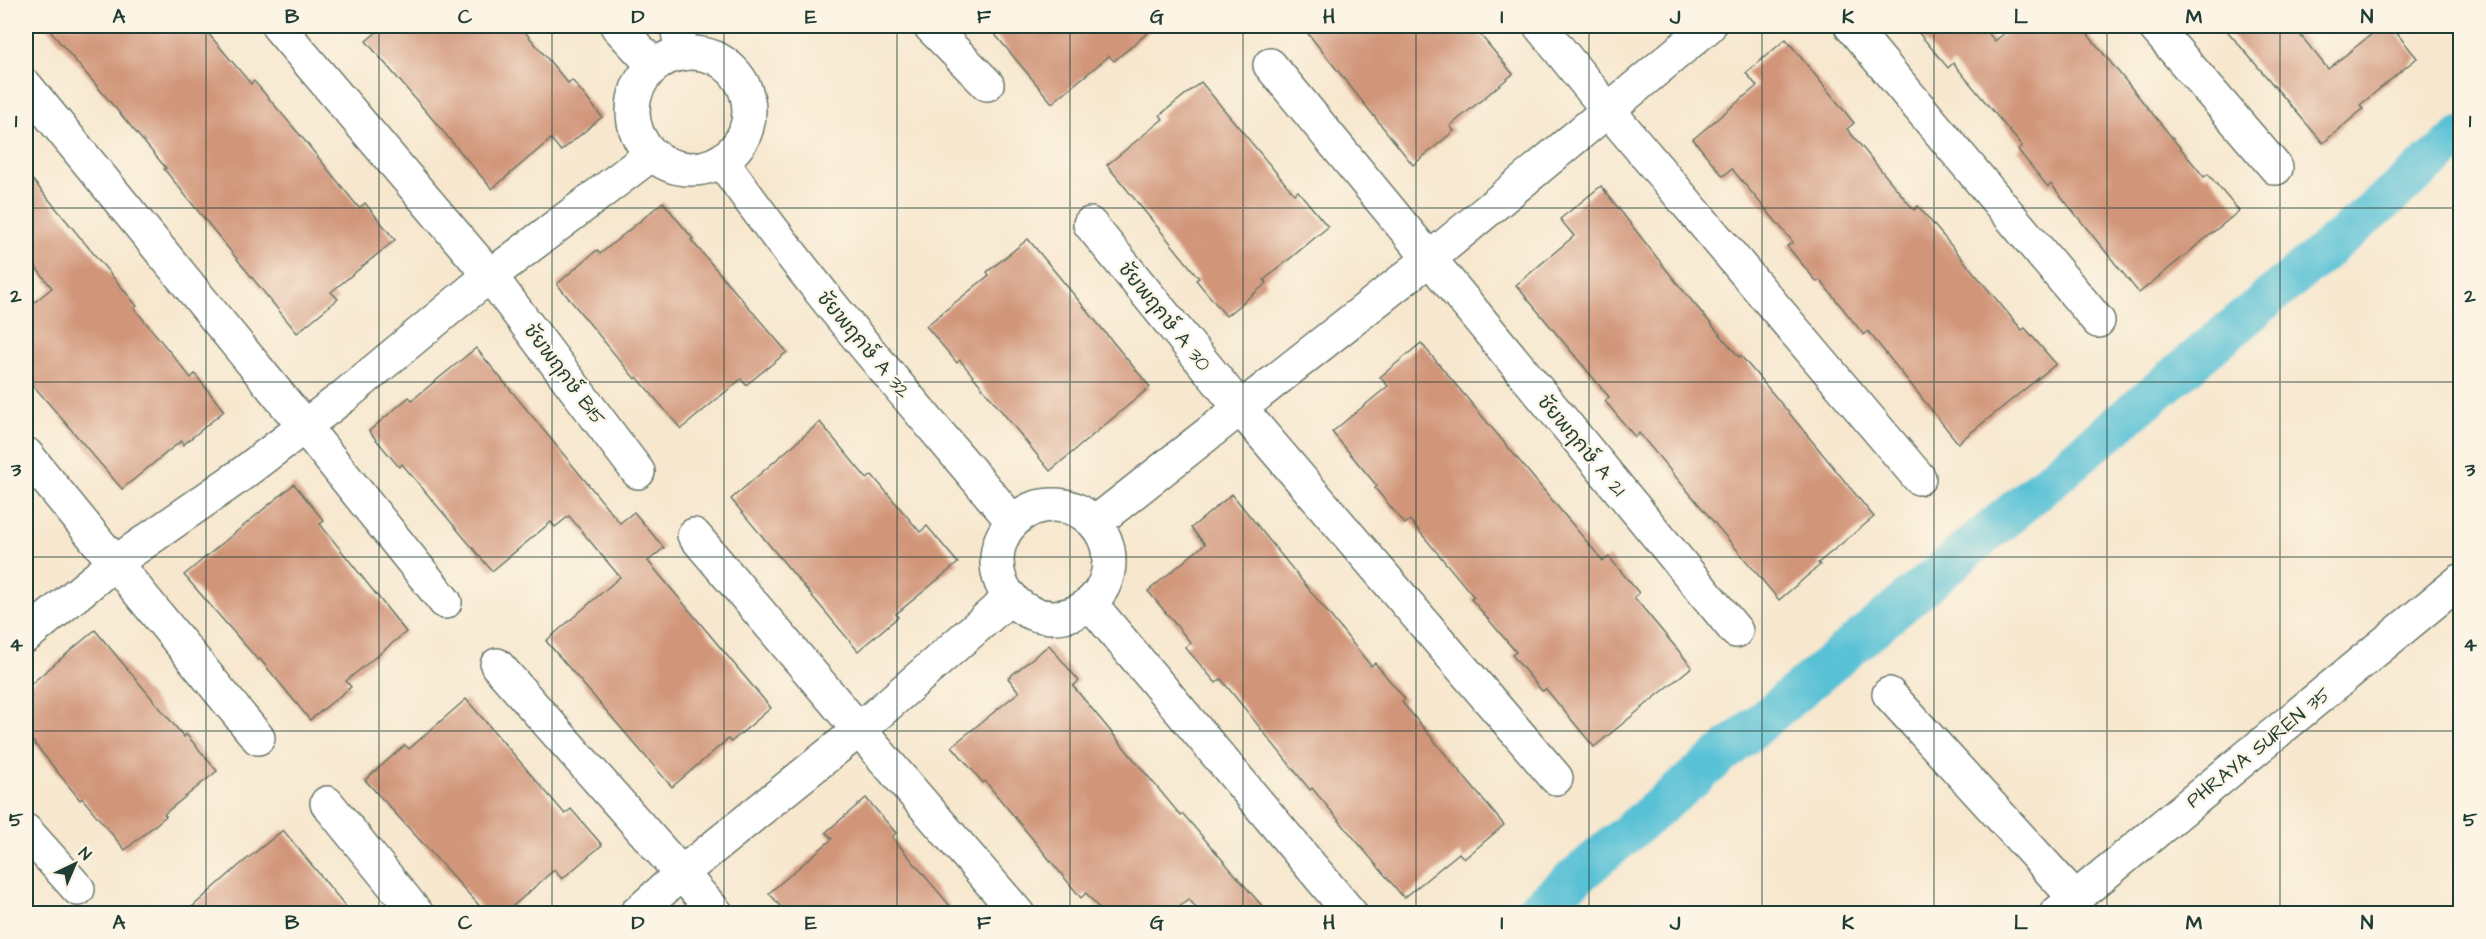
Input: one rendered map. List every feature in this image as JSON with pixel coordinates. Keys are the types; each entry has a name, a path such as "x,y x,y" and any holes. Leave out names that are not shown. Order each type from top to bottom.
{"street":[{"name":"ชัยพฤกษ์ B15","path":"278,26 492,276 638,472"},
{"path":"617,26 671,49 702,54 721,61 736,74 746,92 750,111 747,131 737,148 722,161 698,169 673,167 652,154 639,138 633,119 634,99 641,81 671,49"},
{"path":"930,26 987,84"},
{"path":"1540,26 1608,110 1920,478"},
{"path":"1095,524 1428,260 1709,26"},
{"path":"1851,26 2098,321"},
{"path":"2154,26 2276,168"},
{"name":"ชัยพฤกษ์ A 21","path":"1270,65 1428,260 1736,631"},
{"path":"26,86 445,602"},
{"path":"26,636 116,562 238,477 492,276 652,154"},
{"name":"ชัยพฤกษ์ A 32","path":"722,161 764,220 846,325 1013,522"},
{"name":"ชัยพฤกษ์ A 30","path":"1090,224 1240,408 1556,778"},
{"path":"26,454 258,738"},
{"path":"1045,505 1064,506 1081,511 1095,524 1104,538 1109,555 1108,573 1102,589 1090,603 1075,612 1059,616 1041,615 1025,609 1011,597 1002,583 998,559 1004,535 1013,522 1028,511 1045,505"},
{"path":"694,535 1018,914"},
{"name":"PHRAYA SUREN 35","path":"2066,906 2460,581"},
{"path":"636,914 682,872 859,730 1011,597"},
{"path":"1090,603 1351,914"},
{"path":"497,665 717,914"},
{"path":"1889,694 2066,906"},
{"path":"327,803 417,914"},
{"path":"26,831 78,890"}],"building":[{"path":"46,26 202,26 251,84 254,81 359,208 365,203 395,240 331,292 338,299 297,333 164,169 166,168"},
{"path":"384,26 520,26 568,83 572,80 602,117 561,151 551,139 492,189 366,41"},
{"path":"988,26 1156,26 1114,61 1109,56 1052,103"},
{"path":"1302,26 1473,26 1513,74 1450,126 1454,131 1413,165"},
{"path":"1913,26 1982,26 1995,41 2013,26 2081,26 2204,177 2208,174 2239,211 2139,293 2051,184 2048,187 2018,150 2022,146 1953,63 1948,68"},
{"path":"2223,26 2293,26 2328,69 2382,26 2391,26 2417,58 2360,105 2363,109 2323,143"},
{"path":"1786,39 1854,123 1847,129 1914,210 1918,206 2022,330 2025,328 2056,364 1958,443 1868,331 1864,335 1820,280 1817,282 1787,246 1793,242 1732,169 1723,176 1693,139 1757,86 1746,73"},
{"path":"1201,82 1294,194 1298,191 1328,227 1264,280 1267,283 1226,316 1196,280 1199,278 1107,165 1163,119 1160,115"},
{"path":"26,172 137,306 134,308 191,378 195,374 224,411 183,445 181,441 122,489 26,377 26,309 52,288 26,255"},
{"path":"1601,186 1676,282 1785,408 1874,517 1818,563 1820,565 1779,600 1639,433 1635,437 1605,401 1609,397 1516,285 1574,236 1560,219"},
{"path":"663,202 693,239 691,240 787,352 746,385 741,379 681,429 637,377 635,379 557,284 597,250 600,254"},
{"path":"1028,239 1150,387 1050,471 960,360 957,363 926,326 989,275 987,272"},
{"path":"1421,343 1603,561 1609,557 1639,593 1634,597 1692,667 1594,747 1546,689 1542,691 1512,655 1516,652 1471,599 1474,597 1410,520 1405,524 1332,432 1388,386 1380,377"},
{"path":"476,348 620,523 634,512 664,548 648,561 771,708 731,742 728,739 672,787 546,641 620,577 569,516 555,527 551,522 492,571 402,464 399,467 369,431 409,397 412,400"},
{"path":"820,422 867,479 872,475 920,532 927,526 958,563 896,614 898,617 858,651 731,499"},
{"path":"294,484 324,521 320,524 406,632 346,681 351,687 310,720 260,659 258,660 184,575"},
{"path":"1232,494 1371,666 1375,663 1405,699 1402,702 1504,825 1464,859 1459,853 1404,898 1312,788 1310,790 1221,679 1216,683 1185,647 1191,643 1148,591 1205,544 1191,528"},
{"path":"95,630 184,737 186,734 217,771 164,814 166,816 125,850 82,798 80,800 26,733 26,688"},
{"path":"1049,645 1079,681 1073,686 1181,816 1183,814 1269,914 1201,914 1189,899 1171,914 1104,914 1086,893 1081,898 985,781 983,783 952,746 1019,692 1008,678"},
{"path":"466,699 565,814 571,809 602,845 562,879 554,870 504,914 487,914 365,780 405,745 409,749"},
{"path":"866,798 896,833 892,837 957,914 787,914 769,893 832,839 826,832"},
{"path":"283,830 352,914 184,914 242,863"}],"waterway":[{"path":"1531,914 2460,138"}]}
